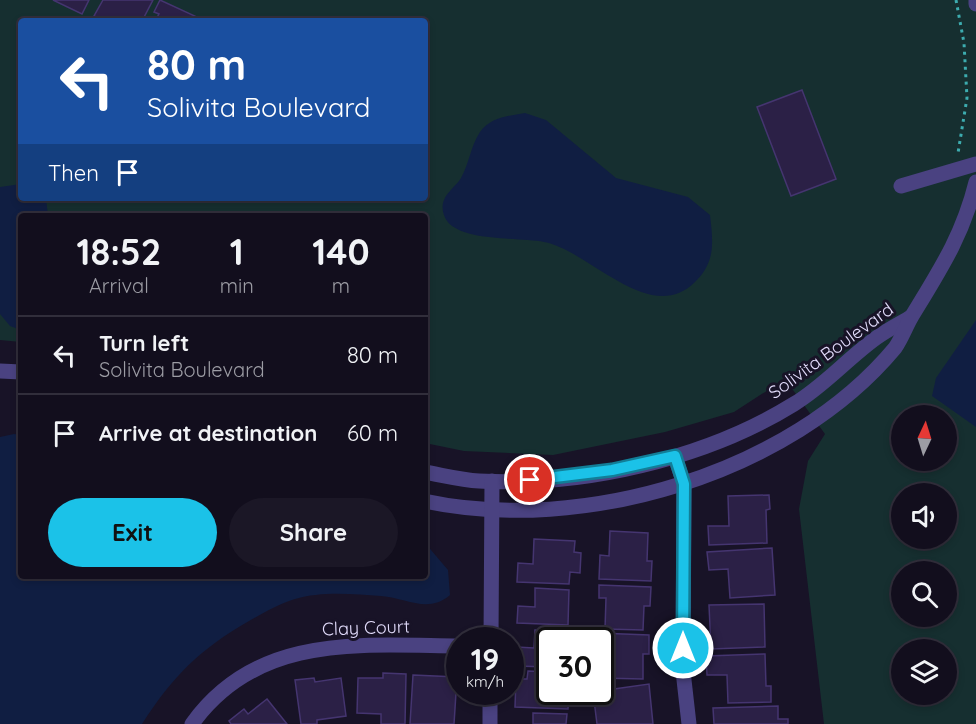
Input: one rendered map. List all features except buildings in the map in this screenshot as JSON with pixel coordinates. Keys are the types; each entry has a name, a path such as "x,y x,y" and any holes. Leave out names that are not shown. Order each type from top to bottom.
{"street":[{"path":"901,186 976,164"},
{"name":"Solivita Boulevard","path":"428,502 491,510 572,506 618,500 663,491 684,484 772,446 811,422 848,394 897,346 911,317 954,248 976,182"},
{"name":"Solivita Boulevard","path":"428,473 492,482 563,477 612,470 675,456 719,441 793,405 814,392 876,337 911,317"},
{"path":"0,371 18,372"},
{"path":"675,456 684,484 683,671 689,724"},
{"path":"490,627 492,482"},
{"name":"Clay Court","path":"192,724 208,704 233,683 273,660 297,652 346,645 446,646"},
{"path":"490,705 490,724"}],"path":[{"path":"956,0 964,43 967,98 956,170"}],"green space":[{"path":"0,0 976,0 976,724 824,724 799,509 808,461 825,434 785,379 734,412 665,432 553,455 464,451 428,444 428,213 18,213 18,342 0,340"}],"water":[{"path":"525,113 546,120 616,178 688,197 710,215 712,251 707,267 695,282 677,294 659,296 639,291 619,282 562,248 544,242 478,236 455,228 447,221 443,211 444,200 461,178 480,132 495,120"},
{"path":"18,184 18,201 46,201 48,213 18,213 18,329 10,326 0,314 0,187"},
{"path":"976,320 976,427 957,414 957,405 945,405 932,396 936,378"},
{"path":"18,435 18,579 428,579 428,547 448,570 450,595 442,601 425,604 391,597 338,594 305,596 283,603 232,631 202,653 165,692 142,724 0,724 0,437"}],"route":[{"path":"530,480 612,470 675,456 684,484 683,648"}]}
